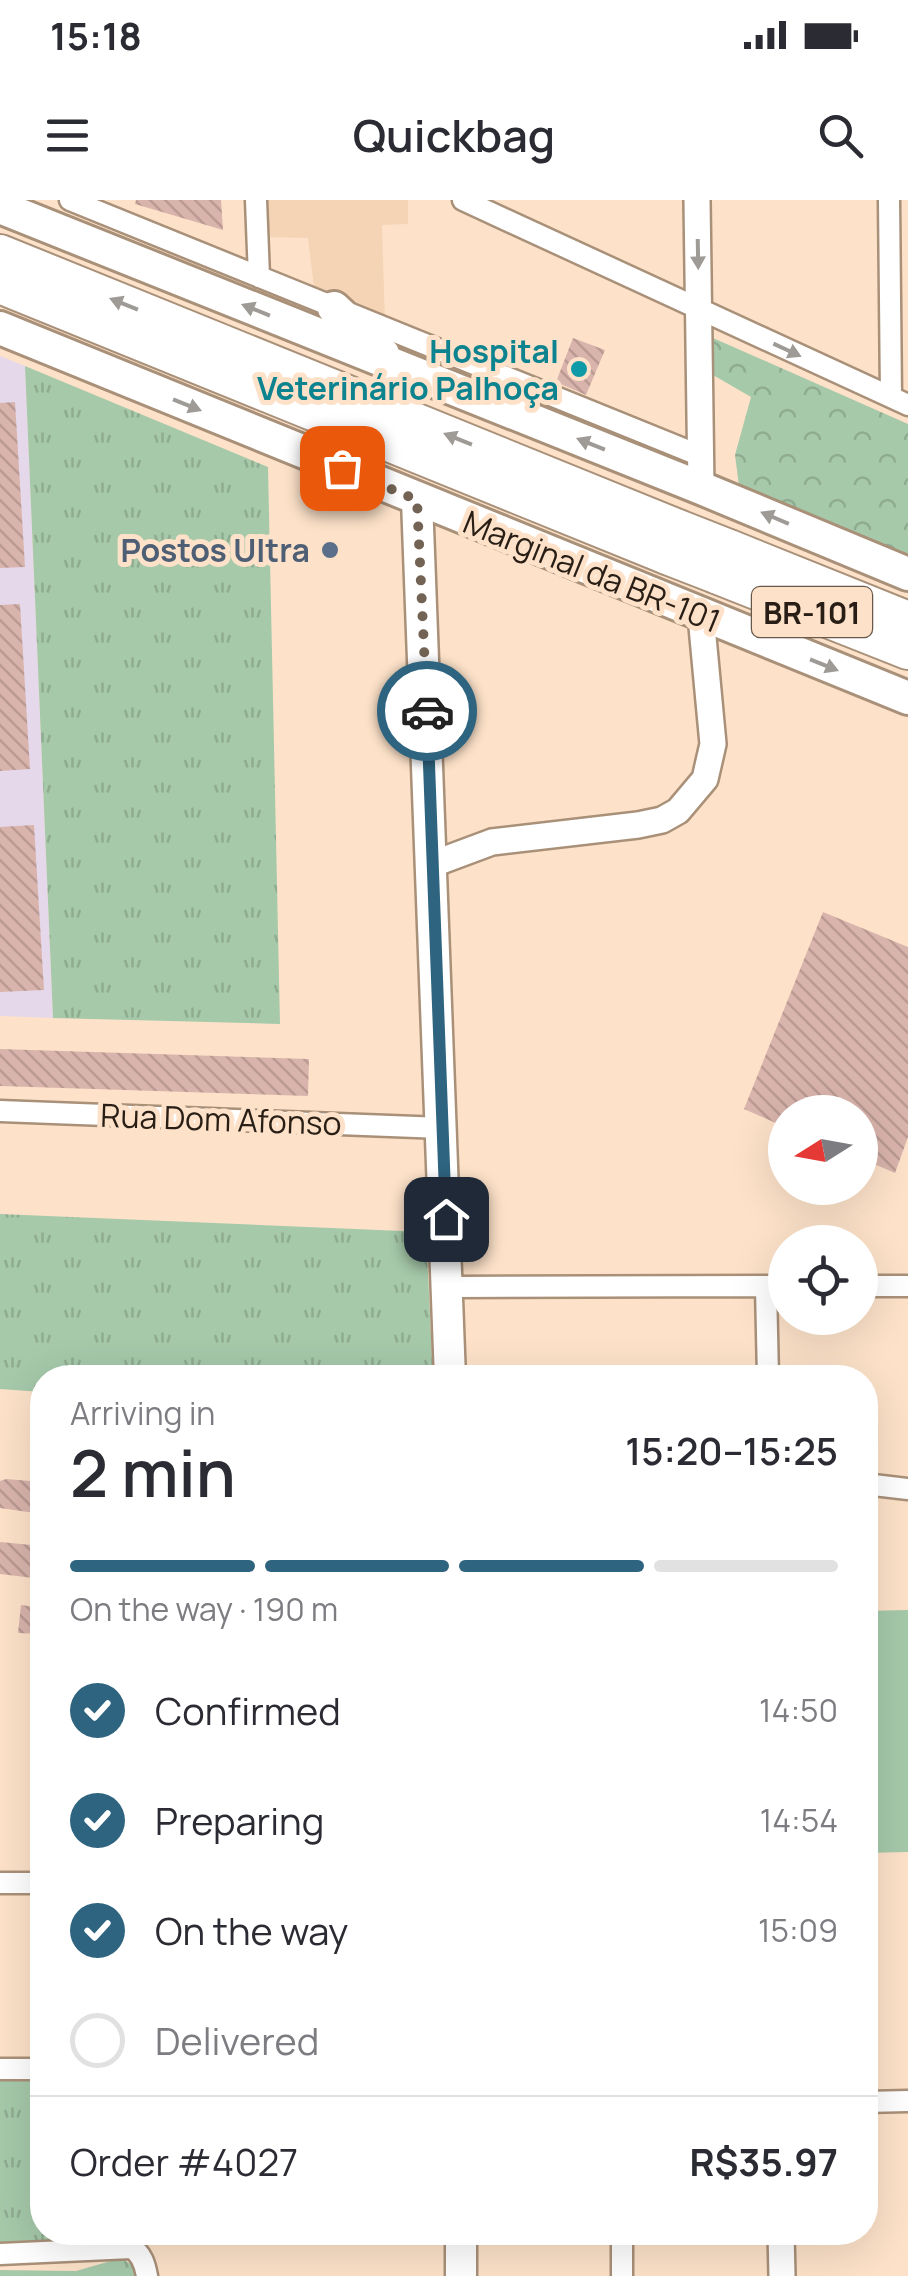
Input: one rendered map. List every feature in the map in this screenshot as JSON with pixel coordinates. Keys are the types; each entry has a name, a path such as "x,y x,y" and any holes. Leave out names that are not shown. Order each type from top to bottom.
{"highway":[{"name":"BR-101","path":"0,254 672,542"},
{"name":"BR-101","path":"0,284 722,562 908,650"},
{"name":"BR-101","path":"722,562 908,621"}],"main road":[{"path":"0,207 398,367 710,481 908,574"},
{"path":"334,308 398,367"},
{"name":"Marginal da BR-101","path":"0,328 908,698"},
{"path":"656,598 674,579 710,481"},
{"path":"701,616 696,586 710,481"},
{"path":"417,500 450,1365"},
{"path":"461,2245 462,2276"}],"street":[{"path":"70,200 334,308 710,481 697,200"},
{"path":"256,200 258,278"},
{"path":"463,200 505,210 699,308 899,402 890,200"},
{"path":"433,864 492,842 638,825 662,820 678,811 706,779 713,744 701,616"},
{"name":"Rua Dom Afonso","path":"0,1111 442,1128"},
{"path":"448,1287 768,1286"},
{"path":"878,1286 908,1286"},
{"path":"769,1365 772,1335"},
{"path":"878,1486 908,1489"},
{"path":"0,1883 30,1883"},
{"path":"0,2069 30,2070"},
{"path":"878,2102 908,2101"},
{"path":"622,2245 622,2276"},
{"path":"781,2245 782,2276"},
{"path":"0,2254 123,2247 136,2250 146,2264 147,2276"}],"shaded area":[{"path":"264,200 408,200 408,224 382,225 385,321 315,296 308,238 264,237"},
{"path":"0,356 25,366 53,1018 0,1016"}],"green space":[{"path":"713,338 908,424 908,564 740,494 735,455 751,397 713,375"},
{"path":"25,366 268,467 280,1024 53,1018"},
{"path":"0,1214 426,1232 432,1365 30,1365 30,1391 0,1389"},
{"path":"908,1610 908,1852 878,1853 878,1611"},
{"path":"0,2080 30,2081 30,2243 0,2242"},
{"path":"121,2258 132,2265 136,2276 0,2276 0,2270 76,2271"}],"building":[{"path":"136,200 221,200 223,230 135,204"},
{"name":"Hospital Veterinário Palhoça","path":"573,338 605,350 586,395 556,382"},
{"path":"15,402 25,567 0,568 0,403"},
{"path":"20,604 30,769 0,771 0,605"},
{"path":"34,825 44,990 0,992 0,827"},
{"path":"823,912 908,947 908,1137 895,1173 878,1166 878,1095 768,1095 768,1120 744,1109"},
{"path":"0,1049 309,1059 308,1096 0,1086"},
{"path":"0,1481 30,1481 30,1512 0,1508"},
{"path":"0,1542 30,1545 30,1578 0,1574"},
{"path":"21,1605 30,1606 30,1634 18,1633"}],"way so far":[{"path":"342,468 417,500 427,711"}],"place":[{"name":"Hospital Veterinário Palhoça","path":"579,369"},
{"name":"Postos Ultra","path":"330,550"}],"route":[{"path":"427,711 446,1219"}]}
